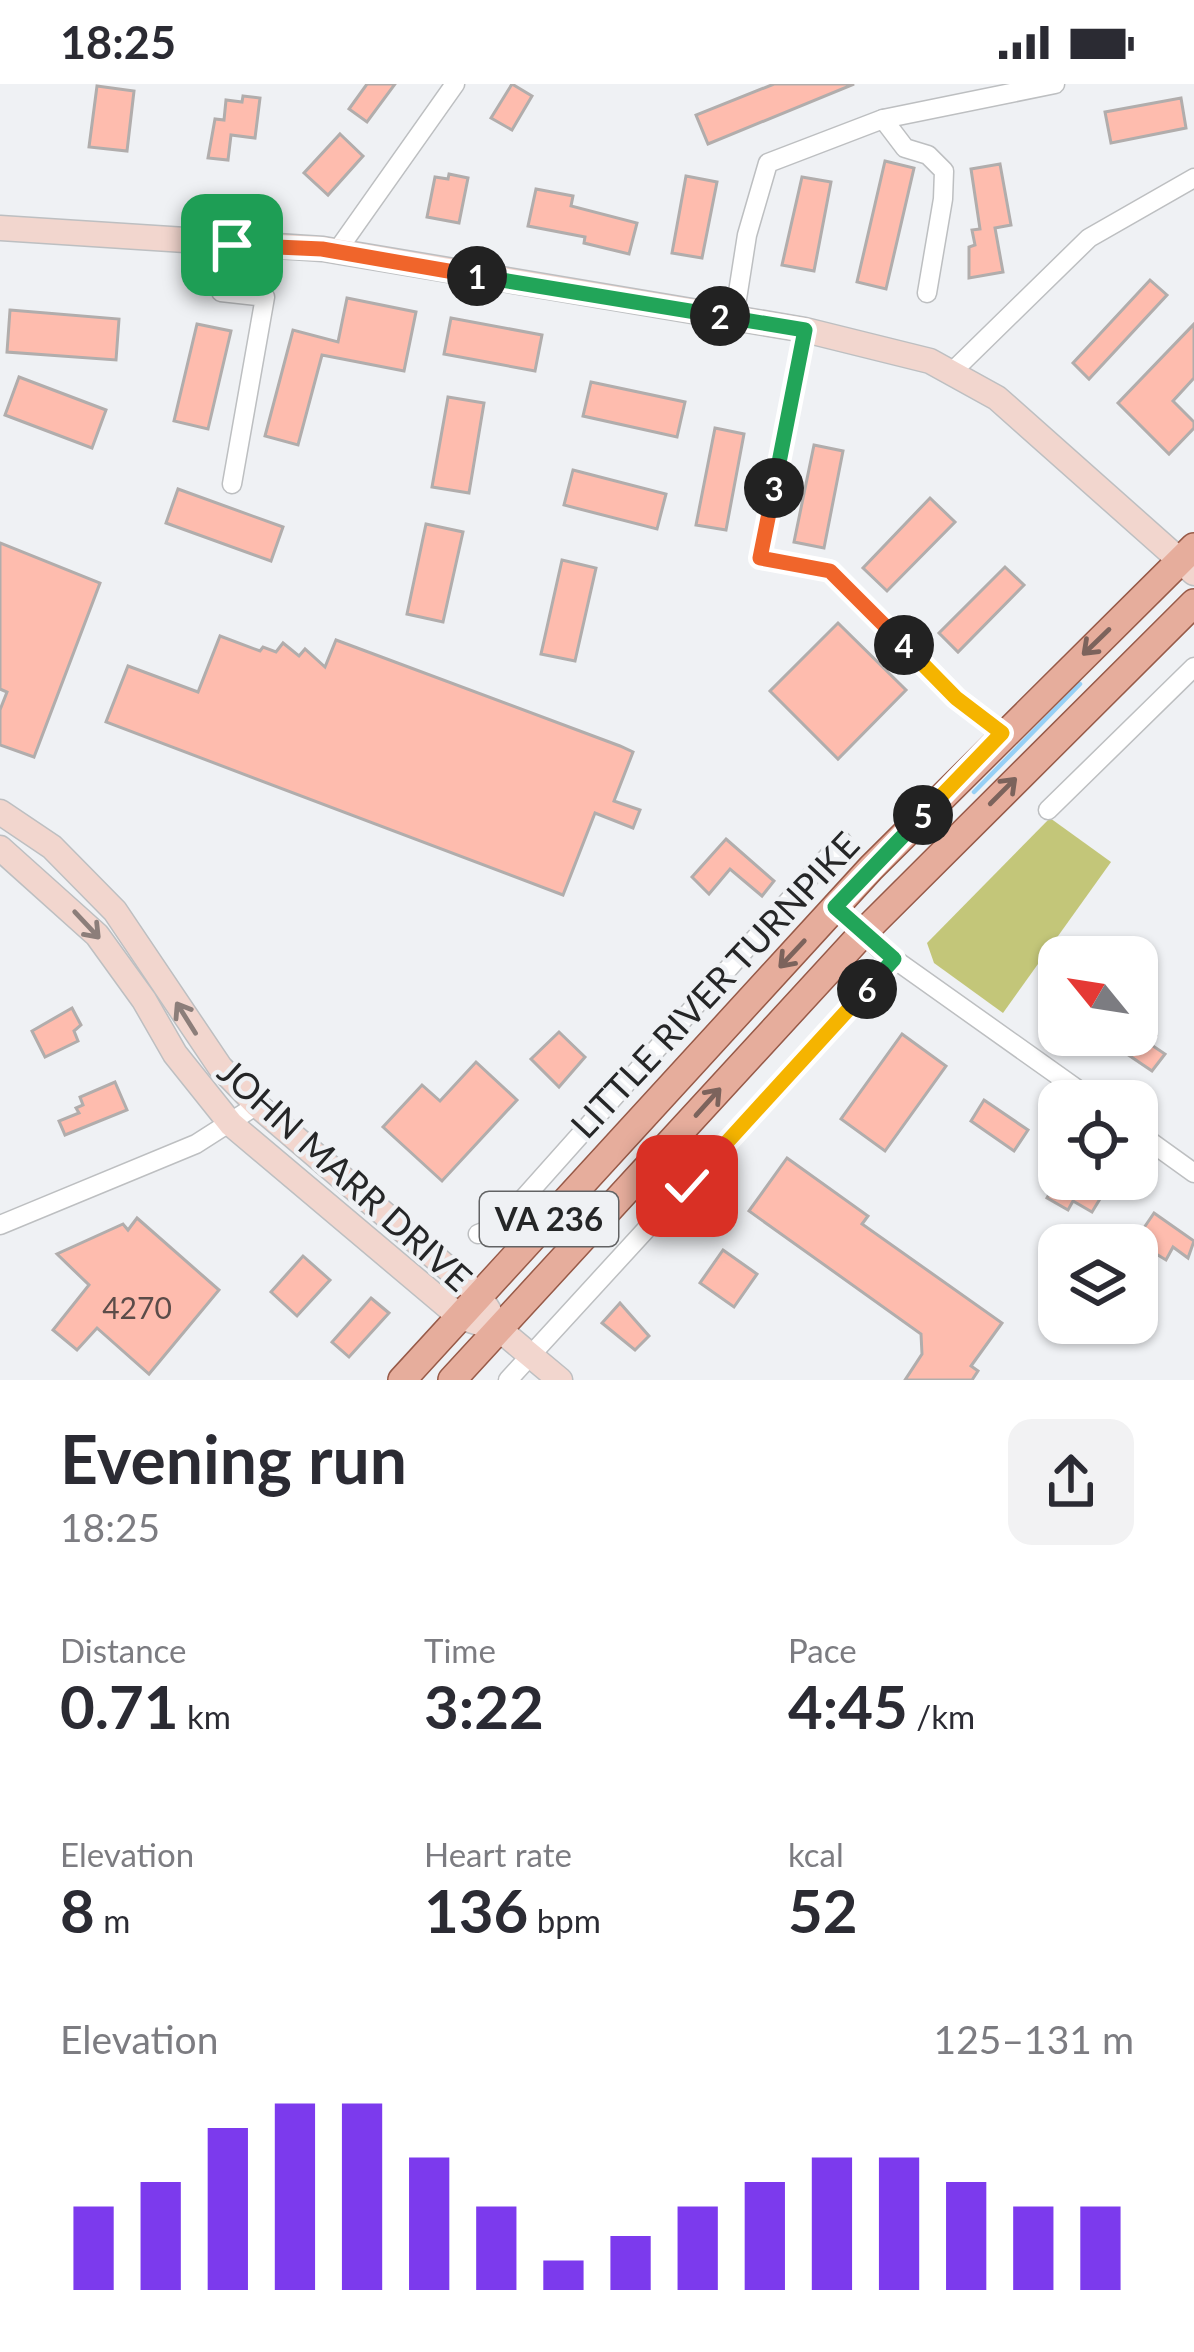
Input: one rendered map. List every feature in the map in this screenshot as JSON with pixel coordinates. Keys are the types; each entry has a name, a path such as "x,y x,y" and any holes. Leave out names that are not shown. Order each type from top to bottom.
{"main road":[{"name":"LITTLE RIVER TURNPIKE","path":"402,1380 835,907 1002,733 1189,560"},
{"name":"LITTLE RIVER TURNPIKE","path":"452,1380 862,934 1194,603"}],"street":[{"path":"337,251 454,84"},
{"path":"734,318 747,235 768,163 883,118 1055,84"},
{"path":"883,118 905,148 928,155 944,171 944,199 927,293"},
{"path":"952,371 1089,238 1194,178"},
{"path":"0,228 337,251 805,330 902,353 952,371 997,398 1189,560"},
{"path":"232,245 221,292 265,297 232,484"},
{"path":"805,330 760,558 830,571 956,698 1002,733"},
{"path":"1048,810 1194,668"},
{"name":"JOHN MARR DRIVE","path":"0,812 52,847 115,910 220,1067 470,1306"},
{"path":"478,1234 499,1226 842,842"},
{"name":"JOHN MARR DRIVE","path":"0,848 97,935 144,1000 175,1054 231,1124 533,1353 560,1380"},
{"path":"835,907 894,959 1064,1080"},
{"path":"508,1380 894,959"},
{"path":"0,1225 196,1144 257,1105"},
{"path":"1158,1147 1194,1173"}],"green space":[{"path":"1050,818 1111,862 1058,936 1038,936 1038,964 1003,1013 934,963 927,943"}],"building":[{"path":"367,84 395,84 367,122 349,109"},
{"path":"512,84 532,96 512,130 491,118"},
{"path":"774,84 854,84 708,144 696,115"},
{"path":"97,86 134,91 127,151 89,147"},
{"path":"243,96 260,98 255,138 231,135 228,160 208,158 215,119 224,120 226,100 242,102"},
{"path":"1181,98 1186,128 1111,143 1105,112"},
{"path":"340,134 363,156 328,195 304,173"},
{"path":"885,161 914,168 886,289 857,282"},
{"path":"1000,164 1011,225 995,228 1003,272 969,278 969,247 975,245 972,230 980,229 971,169"},
{"path":"449,174 468,178 459,223 427,217 435,177 448,179"},
{"path":"686,176 717,182 702,258 672,253"},
{"path":"802,177 831,182 814,271 782,265"},
{"path":"536,189 573,196 571,206 637,223 629,254 584,243 585,237 528,226"},
{"path":"1150,280 1167,295 1089,379 1073,363"},
{"path":"347,298 416,312 404,371 322,355 298,445 265,436 293,330 338,342"},
{"path":"10,310 119,319 116,360 7,352"},
{"path":"451,318 542,335 535,371 444,354"},
{"path":"197,324 231,331 208,429 174,421"},
{"path":"1194,324 1194,378 1173,401 1194,422 1194,428 1169,454 1118,403"},
{"path":"19,377 106,410 92,448 5,415"},
{"path":"591,382 685,402 677,437 583,416"},
{"path":"448,397 484,403 469,493 432,487"},
{"path":"715,428 744,434 726,530 696,525"},
{"path":"814,445 843,451 824,548 794,542"},
{"path":"573,470 666,494 657,529 564,505"},
{"path":"178,489 283,527 271,561 166,523"},
{"path":"930,498 955,522 887,591 863,568"},
{"path":"426,524 463,532 443,622 407,614"},
{"path":"0,543 100,583 34,757 0,745 0,710 7,692 0,689"},
{"path":"562,560 596,568 575,661 541,654"},
{"path":"1005,567 1024,585 958,652 939,633"},
{"path":"838,623 906,690 838,759 770,691"},
{"path":"220,636 260,651 263,647 276,652 283,643 299,656 305,649 325,667 336,640 633,752 614,801 640,810 633,828 595,813 563,895 106,722 128,666 198,692"},
{"path":"726,839 774,881 762,896 730,869 709,894 692,877"},
{"path":"72,1008 81,1025 74,1031 78,1041 45,1057 32,1031"},
{"path":"559,1032 585,1057 559,1087 531,1059"},
{"path":"902,1034 946,1066 885,1151 841,1119"},
{"path":"1158,1049 1165,1054 1152,1071 1130,1056 1158,1056"},
{"path":"476,1062 517,1100 442,1181 383,1127 422,1085 440,1101"},
{"path":"115,1082 127,1110 65,1135 59,1121 79,1113 80,1097"},
{"path":"984,1100 1028,1130 1014,1151 971,1121"},
{"path":"787,1158 868,1216 862,1224 1002,1323 971,1366 978,1371 972,1380 905,1380 922,1354 921,1334 749,1211"},
{"path":"1050,1200 1099,1200 1092,1212 1073,1201 1068,1210"},
{"path":"1154,1213 1194,1241 1188,1258 1173,1247 1166,1260 1158,1255 1158,1224 1147,1224"},
{"path":"137,1218 219,1290 149,1374 97,1328 77,1350 53,1330 89,1285 57,1254 123,1224 128,1230"},
{"path":"723,1250 757,1274 734,1307 700,1283"},
{"path":"303,1256 330,1280 297,1316 271,1292"},
{"path":"371,1298 389,1313 349,1357 332,1342"},
{"path":"620,1303 649,1336 635,1350 602,1323"}],"waterway":[{"path":"974,792 1080,684"}],"route":[{"path":"232,245 322,249 805,330 760,558 830,571 956,698 1002,733 835,907 894,959 687,1186"}]}
